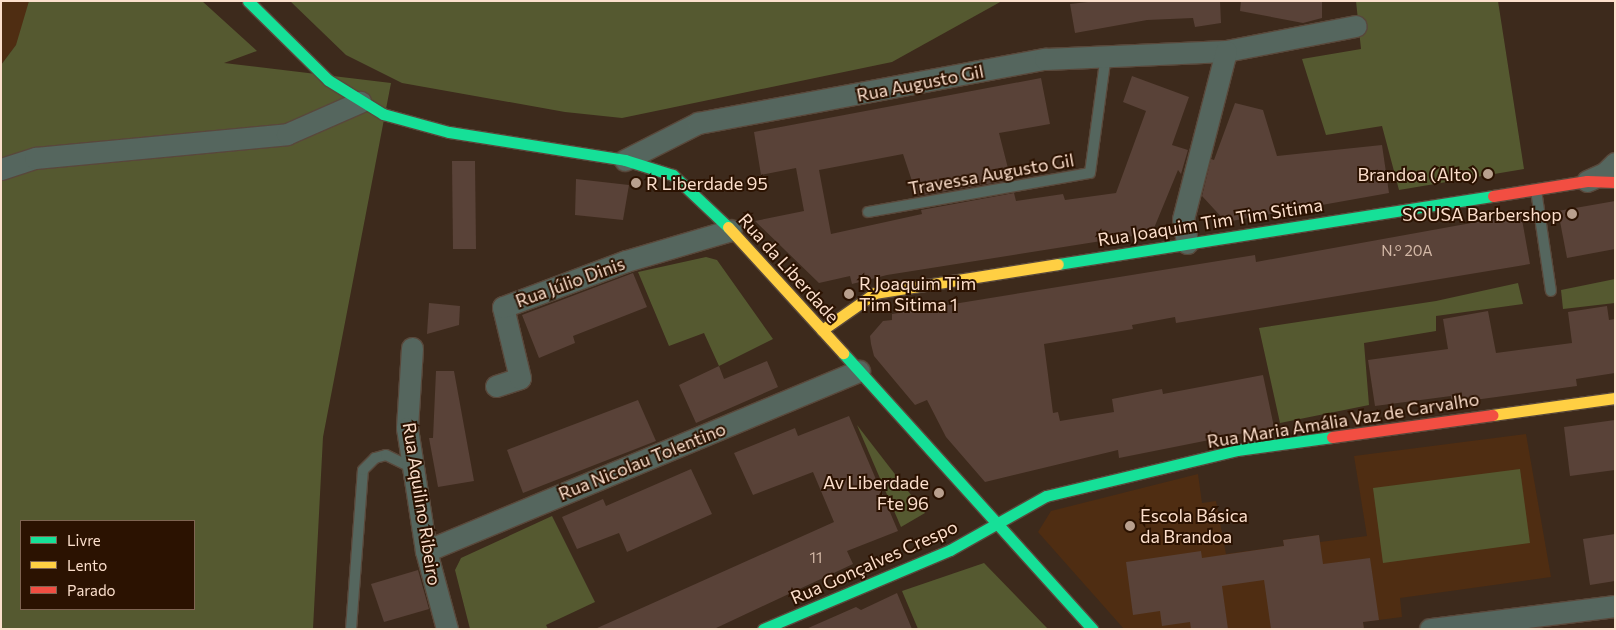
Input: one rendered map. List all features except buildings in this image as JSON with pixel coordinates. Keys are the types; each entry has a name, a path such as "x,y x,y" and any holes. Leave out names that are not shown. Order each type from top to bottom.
{"street":[{"name":"Rua da Liberdade","path":"248,1 328,80 360,102 406,122 449,132 625,160 673,175 731,230 1092,629"},
{"name":"Rua Augusto Gil","path":"625,160 698,123 1045,59 1226,51 1356,26"},
{"path":"1187,243 1182,219 1226,51"},
{"path":"1,169 35,158 288,134 360,102"},
{"path":"1587,181 1605,173 1615,163"},
{"name":"Rua Joaquim Tim Tim Sitima","path":"822,330 876,293 1587,181 1615,182"},
{"name":"Rua Júlio Dinis","path":"496,386 520,378 503,307 626,261 731,230"},
{"name":"Rua Aquilino Ribeiro","path":"412,348 407,428 426,551 446,629"},
{"name":"Rua Nicolau Tolentino","path":"426,551 859,371"},
{"name":"Rua Maria Amália Vaz de Carvalho","path":"997,524 1046,496 1238,450 1615,398"},
{"name":"Rua Gonçalves Crespo","path":"763,629 950,550 997,524"},
{"path":"1430,629 1615,606"}],"lane":[{"name":"Travessa Augusto Gil","path":"868,212 1090,173 1106,55"},
{"path":"1536,189 1551,291"},
{"path":"351,629 363,470 374,458 386,455 413,468"}],"shaded area":[{"path":"1,1 29,1 20,40 1,65"},
{"name":"Escola Básica da Brandoa","path":"1526,434 1551,577 1400,598 1402,617 1363,622 1364,629 1124,629 1038,532 1051,511 1198,474 1202,503 1216,501 1226,554 1284,546 1283,540 1319,535 1320,542 1367,536 1354,456"}],"green space":[{"path":"29,1 202,1 257,51 224,63 391,83 323,437 313,629 1,629 1,65 16,45"},
{"path":"290,1 1002,1 892,62 622,118 565,112 402,83 346,55"},
{"path":"1356,1 1498,1 1524,169 1399,190 1382,126 1326,135 1302,59 1361,49"},
{"path":"706,257 717,260 773,339 719,366 704,333 669,346 638,272"},
{"path":"1615,279 1615,303 1563,309 1561,290"},
{"path":"1518,283 1523,304 1436,316 1436,331 1364,343 1369,405 1280,423 1259,328 1436,301"},
{"path":"857,425 925,513 901,527"},
{"path":"1520,469 1530,543 1383,563 1373,488"},
{"path":"552,516 595,602 546,625 548,629 470,629 455,570 461,558"},
{"path":"984,563 1048,629 918,629 902,591"}],"traffic: fast":[{"path":"248,1 328,80 383,114 449,132 625,160 673,175 728,227"},
{"path":"1058,264 1493,196"},
{"path":"843,353 1092,629"},
{"path":"763,629 950,550 1046,496 1237,450 1332,437"}],"traffic: slow":[{"path":"728,227 843,353"},
{"path":"822,330 875,293 1058,264"},
{"path":"1492,415 1615,398"}],"traffic: jam":[{"path":"1493,196 1587,181 1615,182"},
{"path":"1332,437 1492,415"}],"place":[{"name":"Brandoa (Alto)","path":"1488,174"},
{"name":"R Liberdade 95","path":"636,183"},
{"name":"SOUSA Barbershop","path":"1572,214"},
{"name":"R Joaquim Tim Tim Sitima 1","path":"849,294"},
{"name":"Av Liberdade Fte 96","path":"939,493"},
{"name":"Escola Básica da Brandoa","path":"1130,526"}]}
